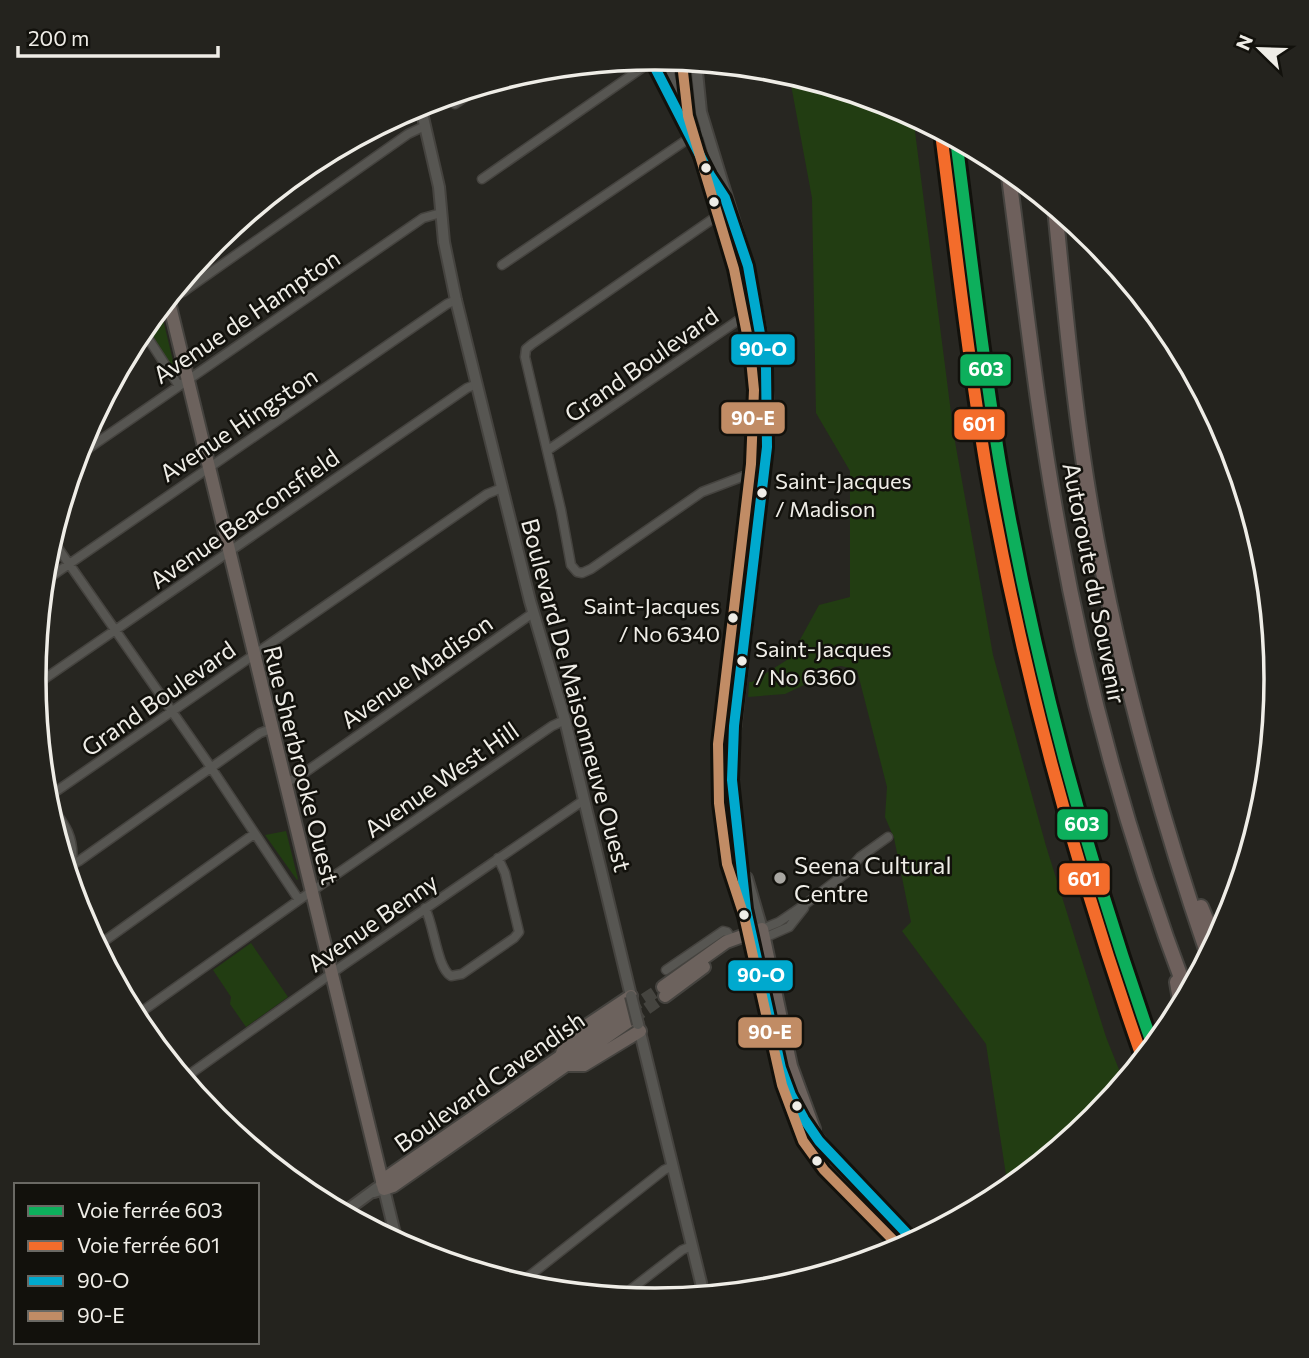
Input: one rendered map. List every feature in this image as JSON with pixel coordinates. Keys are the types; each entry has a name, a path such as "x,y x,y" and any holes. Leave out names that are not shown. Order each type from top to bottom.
{"highway":[{"name":"Autoroute du Souvenir","path":"1010,185 1050,480 1075,614 1110,761 1139,858 1183,982"},
{"name":"Autoroute du Souvenir","path":"1056,221 1073,381 1093,518 1124,672 1163,815 1204,942"},
{"path":"1163,815 1210,928"},
{"path":"1172,953 1178,990"}],"main road":[{"name":"Rue Sherbrooke Ouest","path":"170,309 183,383 208,467 380,1188"},
{"path":"758,935 723,954 664,991 732,939 758,935"},
{"path":"758,935 786,1086 799,1116 839,1165 906,1233"},
{"path":"631,996 568,1038 564,1061 580,1067 586,1064 635,1021"},
{"name":"Boulevard Cavendish","path":"380,1188 393,1186 564,1061 635,1021"}],"street":[{"path":"482,179 636,70"},
{"path":"656,70 730,210 748,266 765,357 768,430 732,746 733,803 741,862 758,935 789,927 807,903 846,873 860,857 888,837"},
{"path":"668,70 678,110"},
{"path":"697,71 698,97 706,131 720,170 725,198"},
{"name":"Boulevard De Maisonneuve Ouest","path":"423,115 438,180 446,257 456,300 533,613 565,720 635,1021 702,1286"},
{"path":"186,290 408,134 425,126"},
{"path":"502,265 692,137 706,131"},
{"path":"730,210 717,216 526,349 525,357 548,450 571,565 578,573 591,569 702,492 744,476 764,477"},
{"name":"Avenue de Hampton","path":"92,446 423,218 441,213"},
{"name":"Avenue Hingston","path":"55,574 456,300"},
{"name":"Grand Boulevard","path":"548,450 737,321 757,312"},
{"path":"149,339 183,383"},
{"name":"Avenue Beaconsfield","path":"46,678 467,388 477,384"},
{"name":"Grand Boulevard","path":"56,792 487,494 502,488"},
{"path":"59,550 299,900"},
{"name":"Avenue Madison","path":"285,782 297,778 533,613"},
{"name":"Avenue West Hill","path":"144,1010 299,900 552,726 565,720"},
{"path":"74,863 260,733 271,729"},
{"name":"Avenue Benny","path":"191,1074 425,908 584,800"},
{"path":"63,823 69,832 71,853"},
{"path":"105,941 254,834"},
{"path":"425,908 444,970 451,976 462,974 519,932 505,873 498,858"},
{"path":"666,970 722,932 726,931 732,939"},
{"path":"531,1275 664,1170 673,1166"},
{"name":"Boulevard Cavendish","path":"352,1207 380,1188"},
{"name":"Rue Sherbrooke Ouest","path":"380,1188 393,1229"},
{"path":"633,1287 682,1250 692,1246"}],"green space":[{"path":"674,70 692,71 695,126 692,127"},
{"path":"791,86 850,102 915,129 954,436 993,655 1046,846 1106,1037 1120,1072 1056,1137 1006,1176 986,1044 902,931 911,922 894,838 885,817 887,787 857,670 834,667 825,675 785,694 748,697 749,682 790,658 819,605 850,597 850,471 816,413 812,198"},
{"path":"163,319 175,369 174,371 152,335"},
{"path":"286,831 298,879 297,880 265,835"},
{"path":"251,943 288,997 246,1027 230,1004 231,997 213,970"}],"tunnel":[{"path":"629,1009 663,987"},
{"path":"632,1019 665,996"}],"railway":[{"path":"949,146 984,415 1019,607 1075,833 1143,1043"}],"rail line":[{"name":"601","path":"942,143 986,467 1015,615 1071,835 1139,1048"},
{"name":"603","path":"958,151 1000,464 1029,612 1084,831 1149,1034"}],"transit line":[{"name":"90-O","path":"656,70 710,175 725,198 748,266 766,368 767,447 734,726 732,780 746,909 781,1068 791,1095 819,1141 907,1233"},
{"name":"90-E","path":"683,71 688,116 734,269 750,349 754,390 751,464 718,744 719,803 727,864 744,916 782,1085 803,1141 824,1170 893,1240"}],"place":[{"name":"Saint-Jacques / Madison","path":"762,493"},
{"name":"Saint-Jacques / No 6340","path":"733,618"},
{"name":"Saint-Jacques / No 6360","path":"742,661"},
{"name":"Seena Cultural Centre","path":"780,878"}]}
